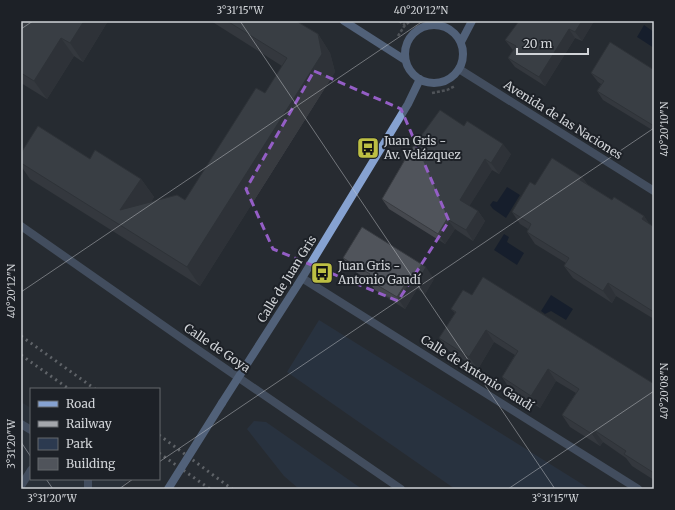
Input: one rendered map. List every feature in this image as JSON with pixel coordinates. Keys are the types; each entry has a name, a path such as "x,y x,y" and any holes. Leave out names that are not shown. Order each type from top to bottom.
{"street":[{"path":"344,21 405,60"},
{"path":"422,21 436,24 457,35 463,52 459,69 446,81 437,83 420,80 409,70 405,60 406,45 414,32 422,27 436,24"},
{"path":"460,42 472,21"},
{"name":"Avenida de las Naciones","path":"459,69 654,191"},
{"name":"Calle de Juan Gris","path":"168,489 302,278 404,111 420,80"},
{"name":"Calle de Goya","path":"21,226 401,489"},
{"name":"Calle de Antonio Gaudí","path":"302,278 638,489"},
{"path":"21,424 30,429"},
{"path":"21,486 30,472"}],"path":[{"path":"399,21 405,25"}],"highlighted area":[{"path":"314,71 401,109 449,221 398,301 273,249 246,189"}],"shaded area":[{"path":"644,25 654,32 654,48 637,37"},
{"path":"507,187 520,195 506,218 493,209 490,205 493,201 497,202"},
{"path":"504,234 509,237 507,242 524,253 517,265 494,250"},
{"path":"551,295 573,309 566,320 551,311 545,314 541,311"},
{"path":"21,402 30,407 30,480 127,480 122,489 21,489"}],"green space":[{"path":"319,320 590,489 455,489 287,372"},
{"path":"254,421 266,422 362,489 299,489 284,476 247,429"}],"building":[{"path":"21,21 84,21 70,43 61,38 34,81 21,73"},
{"path":"227,21 296,21 318,34 322,54 187,267 21,163 21,153 38,126 90,159 95,150 141,179 120,210 177,195 185,200 256,88 265,93 287,58"},
{"path":"519,21 582,21 575,32 569,29 539,77 508,58 516,46 505,40"},
{"path":"610,42 654,70 654,126 597,91 604,81 591,73"},
{"path":"440,110 464,126 467,121 503,144 491,163 485,159 460,200 478,211 466,230 447,219 438,234 382,199 410,151"},
{"path":"552,158 582,177 580,180 612,200 614,197 644,216 642,219 654,227 654,312 608,283 603,291 564,266 569,258 527,232 531,224 512,212 530,182 535,185"},
{"path":"362,227 426,267 417,283 409,278 397,297 367,279 370,274 343,258"},
{"path":"483,277 654,384 654,473 624,454 626,451 594,430 592,434 562,415 579,389 548,369 531,396 502,377 518,351 486,330 469,357 439,338 456,312 451,309 463,290 472,295"}],"railway":[{"path":"21,336 94,388"},
{"path":"21,355 68,388"},
{"path":"160,436 232,489"},
{"path":"160,454 210,489"}],"place":[{"name":"Juan Gris - Av. Velázquez","path":"368,148"},
{"name":"Juan Gris - Antonio Gaudí","path":"322,273"}]}
